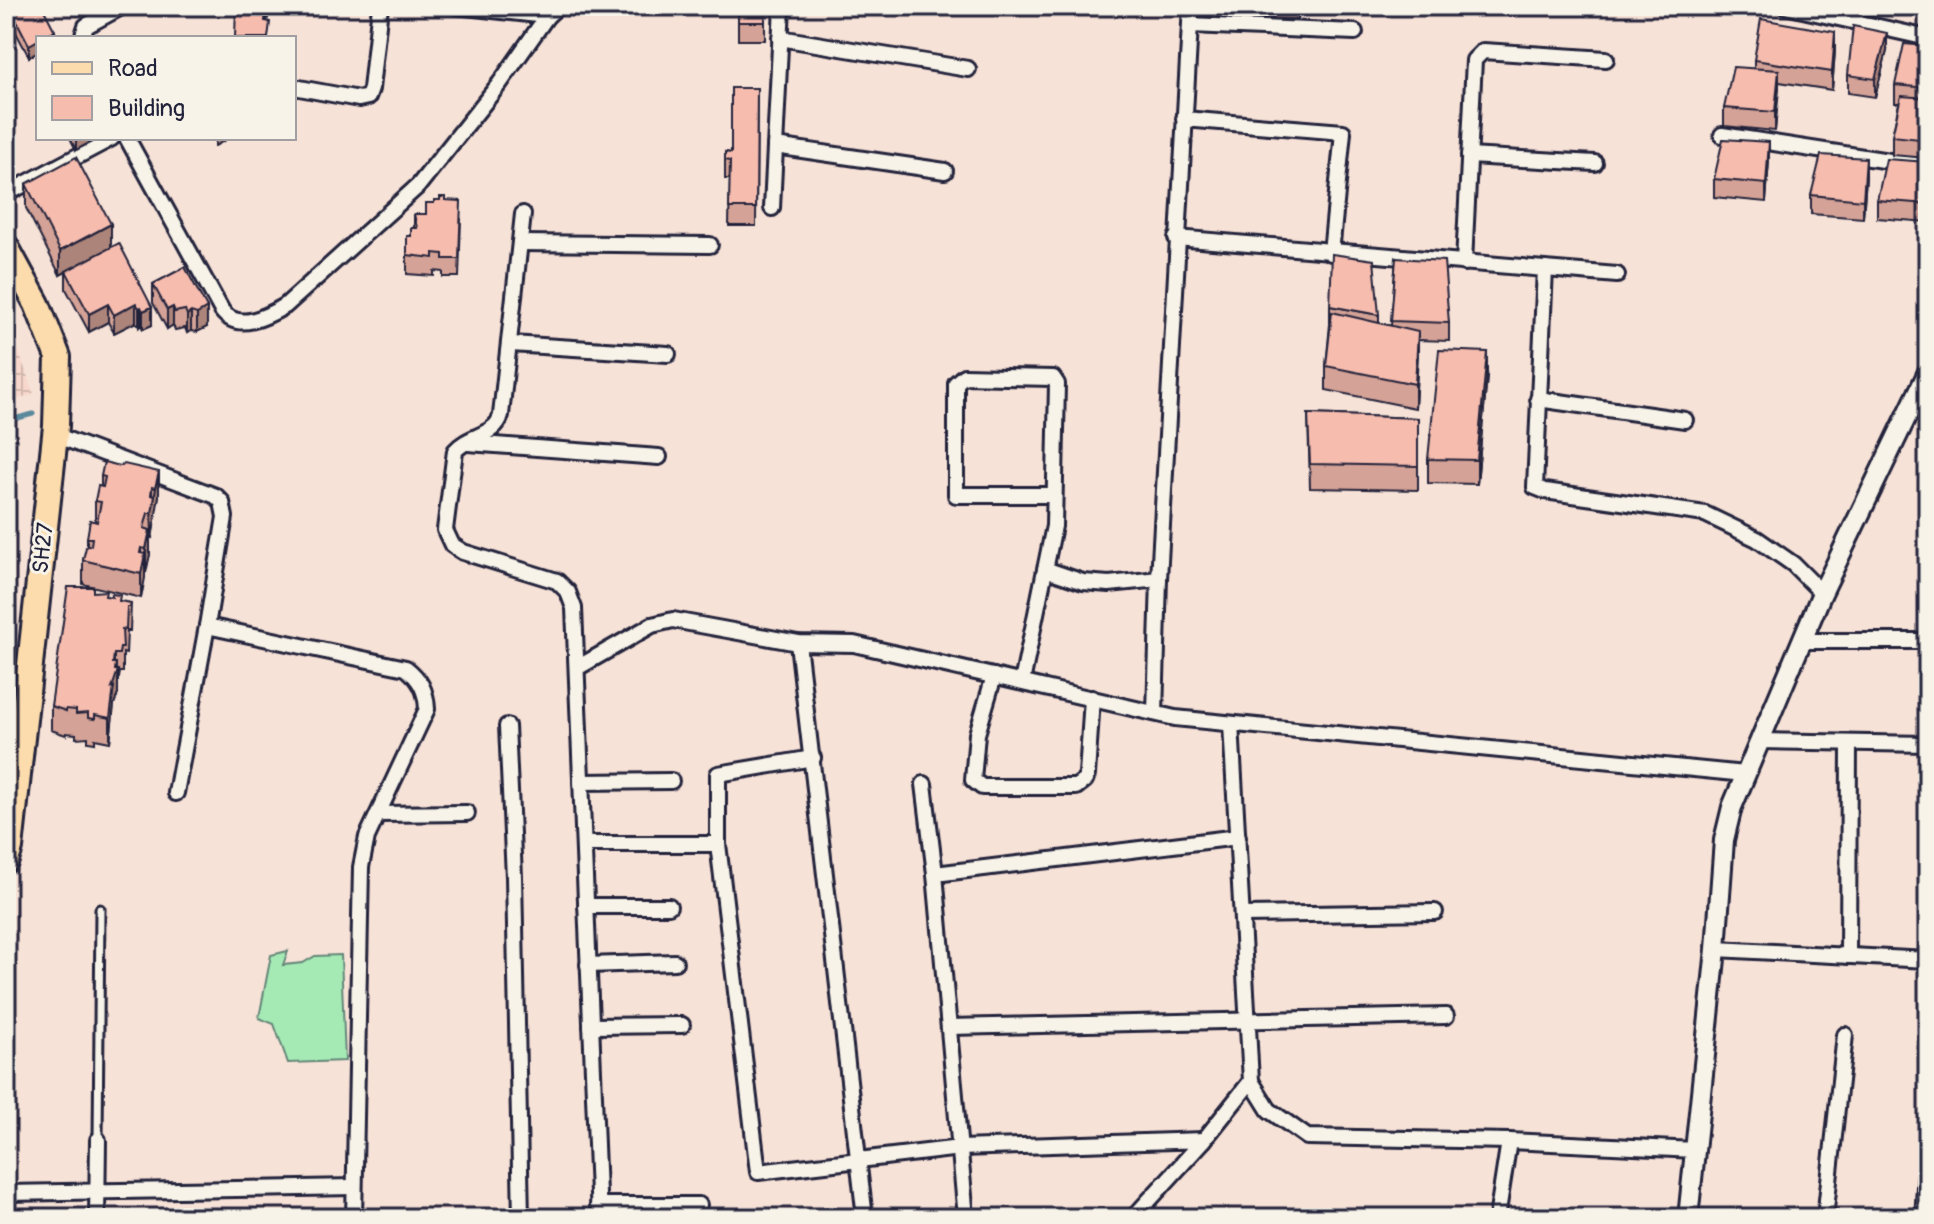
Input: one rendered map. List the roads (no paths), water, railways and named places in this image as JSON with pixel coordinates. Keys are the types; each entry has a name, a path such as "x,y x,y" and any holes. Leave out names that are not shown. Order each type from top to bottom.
{"main road":[{"name":"SH27","path":"6,247 37,304 58,357 55,435 10,848 6,860"}],"street":[{"path":"83,36 86,26 123,6"},
{"path":"296,87 359,99 368,97 380,6"},
{"path":"456,6 552,11"},
{"path":"772,208 782,6"},
{"path":"1155,713 1176,238 1191,6"},
{"path":"1785,6 1928,38"},
{"path":"128,140 228,320 260,319 285,306 418,186 500,83 552,11"},
{"path":"1190,25 1355,32"},
{"path":"780,38 968,69"},
{"path":"1464,263 1474,60 1478,53 1606,59"},
{"path":"1184,119 1343,132 1331,253"},
{"path":"1722,135 1928,167"},
{"path":"6,194 108,140"},
{"path":"775,146 945,171"},
{"path":"1469,156 1595,163"},
{"path":"523,214 500,422 496,427 464,442 453,456 445,524 449,540 463,552 550,578 563,586 574,608 598,1211 699,1205"},
{"path":"1176,238 1617,275"},
{"path":"520,243 710,245"},
{"path":"1545,269 1535,487 1705,514 1757,539 1793,564 1822,593"},
{"path":"511,344 668,354"},
{"path":"1688,1218 1724,840 1732,807 1822,593 1928,372"},
{"path":"1022,682 1054,526 1056,380 960,378 956,383 956,495 1054,495"},
{"path":"1538,399 1685,420"},
{"path":"55,435 216,496 222,502 225,517 176,793"},
{"path":"464,442 659,457"},
{"path":"1045,569 1083,582 1109,584 1159,579"},
{"path":"577,668 662,621 683,621 798,643 854,644 1155,713 1231,724 1745,774"},
{"path":"207,626 406,668 417,677 426,696 427,709 364,850 359,895 354,1218"},
{"path":"1801,641 1928,641"},
{"path":"798,643 865,1218"},
{"path":"994,676 975,744 973,780 982,787 1082,785 1087,775 1092,698"},
{"path":"1231,724 1251,1081 1269,1110 1307,1137 1509,1141 1695,1150"},
{"path":"507,726 514,877 521,1218"},
{"path":"1759,741 1928,744"},
{"path":"1848,956 1849,743"},
{"path":"813,758 718,774 718,844 758,1172 960,1148 1204,1140"},
{"path":"581,782 671,781"},
{"path":"924,784 966,1218"},
{"path":"378,814 467,813"},
{"path":"935,874 1238,837"},
{"path":"584,844 718,844"},
{"path":"586,906 669,906"},
{"path":"1242,915 1435,912"},
{"path":"1716,949 1928,960"},
{"path":"588,965 675,962"},
{"path":"949,1027 1446,1016"},
{"path":"591,1026 682,1025"},
{"path":"1825,1218 1845,1035"},
{"path":"1133,1218 1204,1140 1251,1081"},
{"path":"97,1218 98,1140"},
{"path":"1923,1218 1928,1140"},
{"path":"1497,1218 1509,1141"},
{"path":"6,1193 354,1187"}],"lane":[{"path":"98,1140 100,909"}],"waterway":[{"path":"6,421 33,414"}]}
